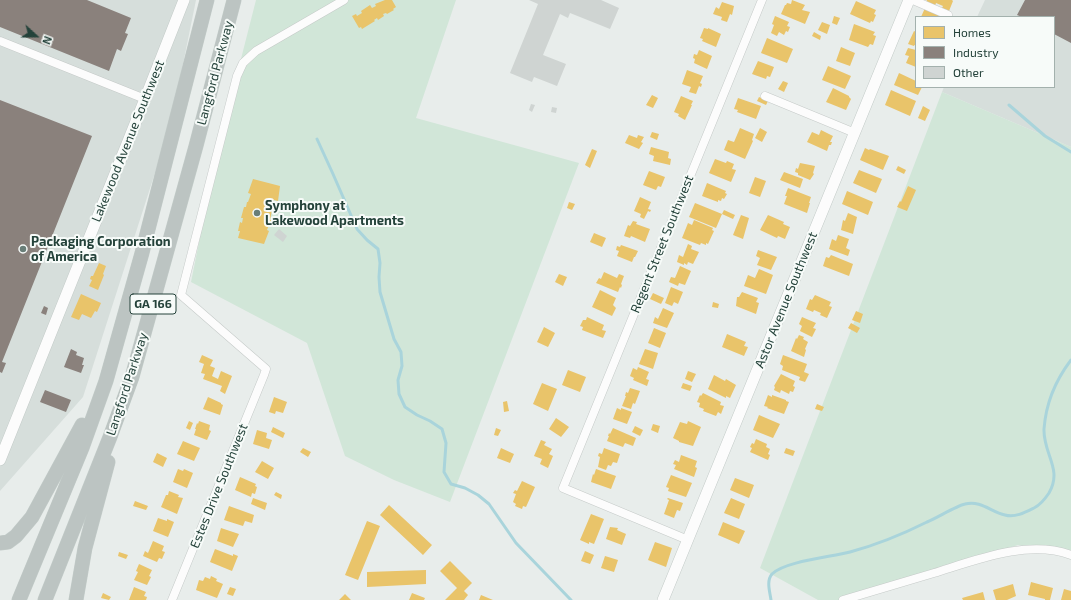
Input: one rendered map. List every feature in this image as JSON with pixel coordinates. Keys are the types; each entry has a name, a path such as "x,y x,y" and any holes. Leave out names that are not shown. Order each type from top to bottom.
{"highway":[{"name":"Langford Parkway","path":"19,600 82,448 106,381 142,253 207,0"},
{"name":"Langford Parkway","path":"45,600 110,437 132,377 196,146 234,0"},
{"path":"76,600 85,548 132,377"},
{"path":"0,544 8,542 16,536 32,517 106,381"}],"street":[{"name":"Lakewood Avenue Southwest","path":"0,460 184,0"},
{"name":"Estes Drive Southwest","path":"172,600 266,369 181,295 237,76 243,63 256,51 344,0"},
{"name":"Regent Street Southwest","path":"688,540 563,488 762,0"},
{"name":"Astor Avenue Southwest","path":"663,600 909,0"},
{"path":"913,0 948,15"},
{"path":"0,41 145,100"},
{"path":"765,96 855,133"},
{"path":"844,600 999,554 1018,550 1042,550 1071,555"}],"shaded area":[{"path":"0,0 196,0 171,123 83,397 0,491"},
{"path":"985,0 1071,0 1071,147 942,92 944,88 1055,88 1055,16 977,16"}],"green space":[{"path":"256,0 456,0 416,118 579,163 450,502 394,480 345,456 307,343 191,282 217,153"},
{"path":"942,92 1071,147 1071,557 1018,545 844,600 818,600 760,568"}],"building: Homes":[{"path":"385,0 392,0 396,7 393,9 394,10 387,14 383,14 384,16 378,20 377,18 374,20 375,21 362,29 361,27 359,28 352,16 356,14 357,16 362,13 361,11 370,5 372,8 376,6 375,4"},
{"path":"792,0 805,5 802,10 810,12 805,24 781,14 785,5 787,3 791,4"},
{"path":"927,0 953,1 949,11 936,3 935,6 926,2"},
{"path":"856,1 876,10 874,14 876,15 873,22 871,21 870,23 850,14"},
{"path":"722,2 734,6 732,15 730,14 727,22 721,20 722,17 713,14 716,7 719,9"},
{"path":"925,8 941,16 921,16"},
{"path":"775,16 789,22 787,26 790,27 788,32 786,31 784,35 779,32 777,36 771,33"},
{"path":"834,16 840,18 837,25 832,23"},
{"path":"822,22 830,25 827,34 818,30"},
{"path":"854,24 875,32 873,35 876,36 873,45 870,44 868,47 849,40"},
{"path":"704,28 708,28 721,34 716,47 702,41 703,39 700,38"},
{"path":"914,31 915,32 915,46 908,44"},
{"path":"814,32 821,36 820,40 812,36"},
{"path":"767,38 793,49 787,63 761,53"},
{"path":"841,47 855,53 850,66 836,61"},
{"path":"908,48 915,50 915,67 906,63 909,56 905,55"},
{"path":"699,50 712,56 707,69 694,63 694,54 697,55"},
{"path":"758,61 774,67 770,77 767,76 766,79 752,74"},
{"path":"828,66 851,76 845,89 822,80"},
{"path":"687,70 703,76 700,83 702,84 701,87 699,86 696,94 689,92 691,87 682,84"},
{"path":"899,73 915,81 915,88 922,88 918,95 894,85"},
{"path":"783,81 788,83 784,92 778,89"},
{"path":"833,88 849,96 851,99 846,110 826,102"},
{"path":"891,90 916,101 910,116 885,105"},
{"path":"652,95 658,98 653,108 646,105"},
{"path":"681,96 693,101 685,120 678,116 679,114 674,112"},
{"path":"759,97 768,101 766,105 757,101"},
{"path":"738,98 761,106 756,119 737,112 738,110 734,109"},
{"path":"923,106 930,110 925,121 918,118"},
{"path":"740,128 754,134 753,141 745,159 724,150 728,140 734,142"},
{"path":"760,128 767,132 762,142 755,138"},
{"path":"821,130 833,136 830,142 832,142 831,145 829,145 827,151 807,142 812,132 819,135"},
{"path":"652,132 659,134 657,140 650,137"},
{"path":"629,135 637,138 638,135 644,137 641,142 643,143 639,149 625,143"},
{"path":"651,147 669,152 668,158 671,159 670,165 653,161 654,156 649,154"},
{"path":"865,148 889,156 883,170 860,160"},
{"path":"592,149 597,151 590,168 585,165"},
{"path":"715,159 734,164 732,169 736,170 731,182 709,173"},
{"path":"800,163 815,166 814,174 810,180 798,175 798,173 795,172"},
{"path":"898,166 906,170 904,174 896,170"},
{"path":"859,170 882,179 876,193 853,183"},
{"path":"649,171 665,177 661,187 658,186 656,190 643,185"},
{"path":"784,172 803,179 800,188 780,180"},
{"path":"755,177 766,181 760,197 749,193"},
{"name":"Symphony at Lakewood Apartments","path":"253,179 280,186 278,201 274,200 271,220 267,230 269,231 264,244 238,238 240,222 242,223 243,218 241,218 244,207 246,207 251,194 248,193"},
{"path":"707,183 726,191 725,193 727,194 724,199 722,198 721,201 718,200 718,202 702,196"},
{"path":"908,186 916,190 907,211 897,207 900,201 901,202"},
{"path":"788,188 811,197 807,213 784,204"},
{"path":"847,191 873,202 868,215 842,204"},
{"path":"640,197 651,202 648,209 651,210 650,212 648,211 644,219 640,217 641,214 634,211"},
{"path":"569,202 575,204 572,210 567,208"},
{"path":"695,203 722,214 716,228 689,217"},
{"path":"724,210 735,215 733,219 722,214"},
{"path":"848,213 857,217 853,234 841,230 843,220 845,221"},
{"path":"741,215 749,218 743,239 733,235"},
{"path":"768,215 784,222 783,224 790,227 785,239 778,236 777,238 760,230"},
{"path":"694,220 713,228 712,230 714,231 708,244 706,243 706,245 701,243 700,245 682,238 688,223 692,225"},
{"path":"633,221 637,222 636,224 650,229 645,242 631,236 630,238 624,236 628,225 630,226"},
{"path":"594,233 606,238 602,247 590,242"},
{"path":"838,235 849,239 846,248 850,250 848,256 829,249 832,239 836,241"},
{"path":"688,244 692,246 691,249 699,252 693,264 688,262 687,265 684,263 684,265 677,262 679,255 683,257"},
{"path":"621,245 638,251 632,262 617,256 619,251 616,250 617,246 620,247"},
{"path":"758,250 777,257 771,270 757,265 760,258 756,256"},
{"path":"831,255 853,264 849,276 823,266 826,257 829,258"},
{"path":"99,263 106,266 98,290 89,286 92,280 90,279 91,276 93,276"},
{"path":"680,266 691,271 685,285 679,283 678,286 669,282 671,277 675,278"},
{"path":"759,269 773,275 766,294 744,286 748,275 755,278"},
{"path":"604,272 617,278 619,274 624,276 621,288 620,287 618,292 596,283 599,278 601,279"},
{"path":"559,274 567,277 563,286 555,282"},
{"path":"671,287 683,292 678,304 674,302 672,306 665,303"},
{"path":"600,290 616,298 613,305 616,308 612,316 592,307"},
{"path":"742,292 758,298 756,302 759,303 756,314 736,306 737,297 739,297"},
{"path":"653,293 664,298 661,304 650,299"},
{"path":"81,294 101,303 97,312 95,311 91,318 82,314 79,320 71,317"},
{"path":"815,295 831,302 829,306 832,307 827,318 814,310 813,312 806,309 810,299 812,300"},
{"path":"713,302 719,304 718,308 712,307"},
{"path":"663,308 674,313 667,328 653,323 655,317 658,319"},
{"path":"856,311 863,314 860,323 852,320"},
{"path":"587,317 604,325 602,330 606,331 603,338 582,330 583,327 580,326 583,320 586,320"},
{"path":"802,317 816,323 813,328 816,329 812,337 800,331 802,326 799,324"},
{"path":"851,323 860,328 857,333 848,328"},
{"path":"544,327 555,333 548,347 537,342"},
{"path":"654,328 666,333 660,348 648,343"},
{"path":"727,334 746,342 744,346 748,347 744,356 722,347"},
{"path":"799,335 804,337 803,339 808,342 804,357 791,351 796,338 797,339"},
{"path":"645,349 658,353 653,369 639,364"},
{"path":"202,355 213,360 210,366 215,368 212,376 218,379 221,371 232,376 225,394 220,391 222,386 203,379 205,374 201,373 204,364 199,362"},
{"path":"783,355 807,364 804,372 809,374 805,382 799,380 800,377 782,370 783,366 780,364"},
{"path":"638,367 649,372 646,379 649,380 647,386 633,380 634,378 630,376 633,368 637,370"},
{"path":"568,370 586,377 580,392 562,385"},
{"path":"688,371 696,374 692,382 685,379"},
{"path":"781,374 795,381 793,392 790,391 789,394 781,390 780,393 774,390 774,386"},
{"path":"714,375 725,381 726,379 736,385 730,398 726,396 726,398 708,389"},
{"path":"542,383 557,389 548,411 533,404"},
{"path":"683,383 692,386 690,391 681,388"},
{"path":"630,388 640,391 635,404 633,403 631,409 622,406 626,392 628,393"},
{"path":"703,393 721,402 720,405 724,406 721,414 718,412 716,416 703,411 704,409 699,407 700,403 697,402 700,395 701,396"},
{"path":"768,395 772,397 772,395 789,402 784,414 764,406"},
{"path":"208,397 223,405 220,415 203,409"},
{"path":"274,397 287,402 283,413 276,411 275,414 269,412"},
{"path":"507,401 509,411 504,412 503,402"},
{"path":"817,404 824,407 822,411 815,409"},
{"path":"617,408 632,412 627,424 613,419"},
{"path":"759,415 780,424 773,438 753,430"},
{"path":"556,418 569,427 561,437 549,429"},
{"path":"189,421 193,423 190,430 186,428"},
{"path":"199,421 210,425 209,430 211,431 207,440 194,435 197,423 198,424"},
{"path":"688,421 701,427 693,446 679,442 673,438 680,422 687,424"},
{"path":"653,424 660,426 658,433 651,430"},
{"path":"635,426 643,430 640,436 632,432"},
{"path":"273,427 285,433 283,438 271,432"},
{"path":"496,428 501,430 498,436 494,435"},
{"path":"613,428 636,438 633,446 625,443 623,447 607,441 609,433 610,434"},
{"path":"257,430 267,433 266,438 272,440 269,449 253,444"},
{"path":"756,439 767,444 766,447 770,449 768,460 750,452 752,448 750,447 752,443 754,444"},
{"path":"541,440 546,442 544,445 552,449 549,454 553,456 548,468 540,464 542,459 534,456"},
{"path":"183,441 200,448 194,461 177,454"},
{"path":"303,448 311,452 308,457 300,452"},
{"path":"501,448 514,454 510,463 497,458"},
{"path":"604,448 620,454 617,463 613,462 611,466 608,465 606,470 598,467 600,457 598,456 599,453 602,454"},
{"path":"786,448 795,451 793,456 784,453"},
{"path":"157,453 167,458 163,467 153,462"},
{"path":"681,455 697,461 695,467 697,468 694,477 674,469 676,465 673,464 675,460 679,462"},
{"path":"262,461 274,468 268,479 255,472"},
{"path":"178,469 183,471 184,469 193,473 187,488 173,482"},
{"path":"596,469 616,476 611,489 591,482"},
{"path":"671,475 692,483 686,497 668,491 669,488 666,487"},
{"path":"240,477 256,484 255,486 257,487 255,494 252,493 251,497 235,490"},
{"path":"735,478 754,485 749,498 730,490"},
{"path":"522,481 535,487 526,507 523,506 522,509 515,506 516,504 513,502 516,494 513,493 515,490 517,491"},
{"path":"169,491 179,495 178,497 183,498 177,514 161,507"},
{"path":"276,492 282,495 281,499 274,495"},
{"path":"253,498 267,503 265,510 251,504"},
{"path":"668,498 683,503 680,511 677,510 674,518 664,514 669,500 667,499"},
{"path":"731,498 745,504 739,519 724,513"},
{"path":"135,501 148,506 146,510 133,506"},
{"path":"389,505 432,545 423,555 380,515"},
{"path":"229,506 254,515 252,523 245,521 243,526 224,520"},
{"path":"591,514 604,519 594,544 589,542 589,544 580,540"},
{"path":"158,518 167,521 167,519 174,522 168,537 153,531"},
{"path":"367,521 380,526 358,580 345,575"},
{"path":"723,522 745,531 739,544 718,535"},
{"path":"610,527 618,528 617,530 626,534 622,545 606,539"},
{"path":"221,528 239,534 233,547 217,541"},
{"path":"153,541 164,546 162,551 165,552 162,559 159,558 157,562 143,556 145,551 148,553"},
{"path":"655,542 672,548 666,567 648,560"},
{"path":"215,549 233,556 233,554 238,556 232,571 210,562"},
{"path":"585,551 594,555 590,564 581,561"},
{"path":"119,552 128,555 126,559 118,556"},
{"path":"605,556 618,560 614,572 601,568"},
{"path":"450,561 472,583 464,591 468,595 464,600 445,600 457,588 440,571"},
{"path":"139,564 152,570 149,576 151,577 147,585 134,580 138,572 136,571"},
{"path":"426,570 426,584 367,587 367,572"},
{"path":"211,576 217,579 216,581 223,584 217,598 196,590 199,580 203,581 205,577 210,579"},
{"path":"1031,582 1053,588 1050,600 1028,595"},
{"path":"1013,584 1016,596 1007,600 996,600 993,590"},
{"path":"134,587 146,592 144,596 147,597 146,600 129,600"},
{"path":"230,587 236,589 233,596 227,594"},
{"path":"1064,589 1071,591 1071,600 1061,600"},
{"path":"983,592 985,600 963,600 962,598"},
{"path":"103,593 111,597 109,600 101,598"},
{"path":"412,593 425,598 424,600 409,600"},
{"path":"345,594 351,600 339,600"},
{"path":"481,595 493,600 479,600"}],"building: Industry":[{"path":"0,0 87,0 131,18 125,33 128,34 121,51 117,49 109,71 0,27"},
{"path":"1025,0 1071,0 1071,43 1055,35 1055,16 1017,15"},
{"name":"Packaging Corporation of America","path":"0,100 92,136 2,362 6,363 2,373 0,372"},
{"path":"44,306 48,308 46,315 41,313"},
{"path":"71,349 77,352 76,355 84,358 82,365 84,365 81,373 64,367"},
{"path":"45,390 71,400 66,412 40,402"}],"building: Other":[{"path":"529,0 601,0 619,8 610,29 570,13 568,18 560,14 543,55 566,64 557,86 534,77 532,82 510,73 538,4"},
{"path":"531,104 535,105 532,112 529,110"},
{"path":"552,107 557,108 556,113 551,112"},
{"path":"279,229 287,236 283,242 274,235"}],"waterway":[{"path":"1009,105 1045,136 1071,152"},
{"path":"317,139 357,229 378,249 380,263 380,292 394,339 401,352 402,366 398,380 399,394 405,407 442,429 446,443 444,472 451,484 465,488 478,495 489,504 516,543 571,600"},
{"path":"771,600 769,587 770,577 778,570 787,566 870,546 908,531 965,504 971,503 981,505 1000,514 1009,516 1031,510 1038,505 1049,493 1053,484 1054,476 1046,446 1044,429 1049,401 1060,376 1071,360"}],"place":[{"name":"Symphony at Lakewood Apartments","path":"257,213"},
{"name":"Packaging Corporation of America","path":"23,249"}]}
